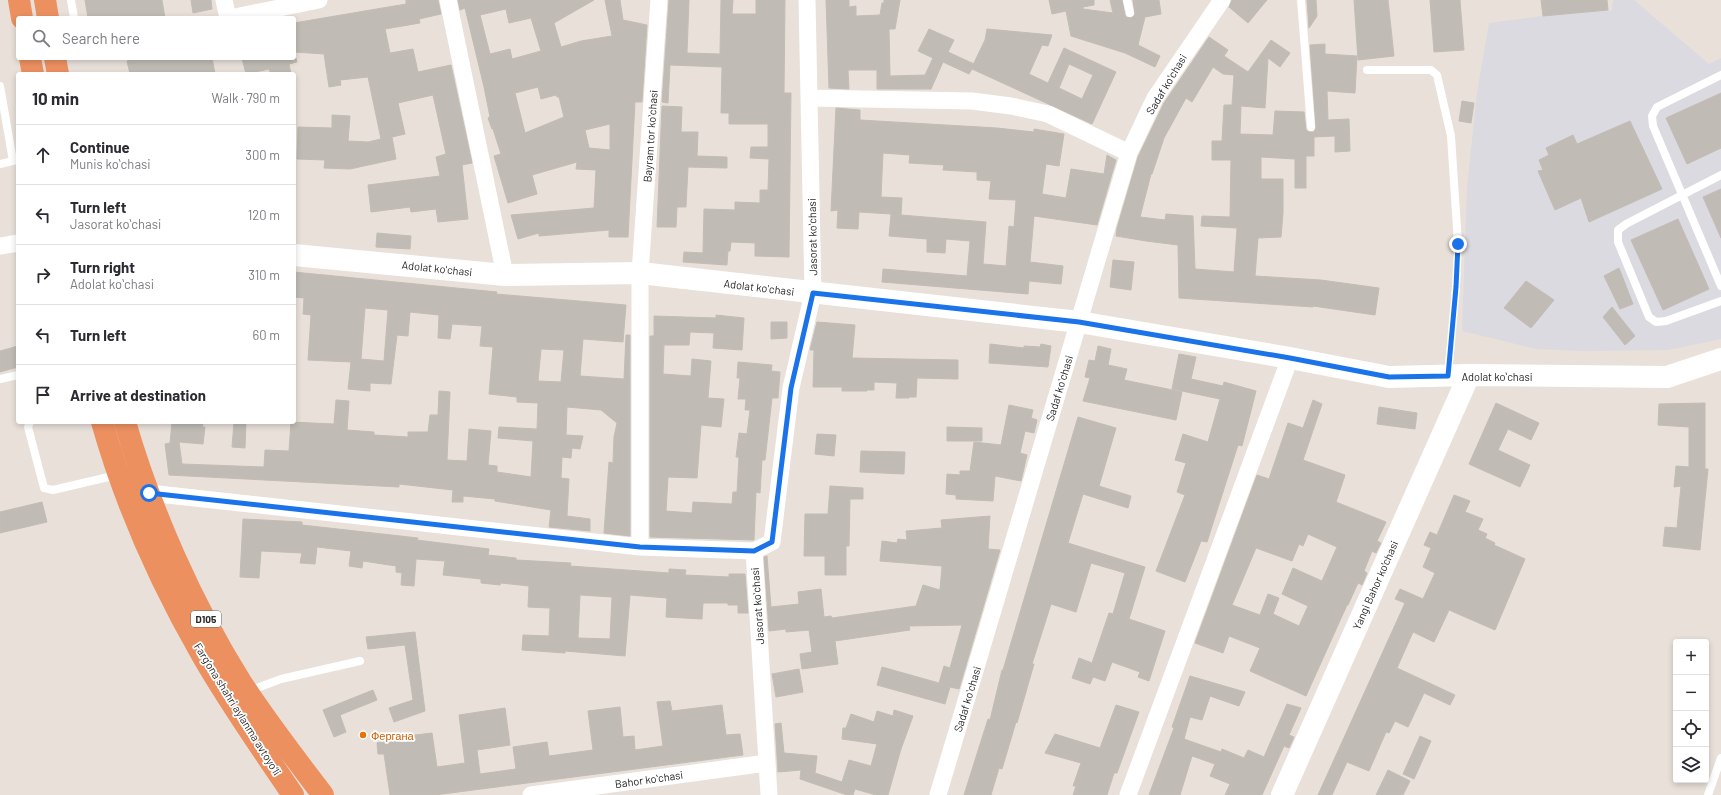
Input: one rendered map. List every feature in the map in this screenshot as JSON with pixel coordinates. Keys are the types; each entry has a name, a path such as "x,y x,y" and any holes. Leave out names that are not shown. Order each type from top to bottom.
{"highway":[{"path":"19,0 22,16"},
{"path":"45,0 48,16"},
{"path":"30,60 32,72"},
{"path":"55,60 58,72"},
{"name":"Farg‘ona shahri aylanma avtoyo‘li","path":"103,424 118,475 153,558 202,655 251,733 293,795"},
{"name":"Farg‘ona shahri aylanma avtoyo‘li","path":"127,424 149,493 175,555 220,647 268,722 323,795"}],"street":[{"path":"224,0 228,16"},
{"path":"239,16 319,0"},
{"path":"448,0 505,275"},
{"name":"Bayram tor koʻchasi","path":"640,547 640,273 659,0"},
{"name":"Jasorat koʻchasi","path":"769,795 754,551 772,542 791,388 813,293 807,0"},
{"name":"Sadaf koʻchasi","path":"938,795 1129,153 1155,98 1222,0"},
{"path":"809,98 972,101 1011,106 1048,114 1129,153"},
{"path":"0,246 16,243"},
{"name":"Adolat koʻchasi","path":"296,254 505,275 640,273 1079,322 1290,358 1389,377 1667,377 1721,359"},
{"path":"1128,795 1290,358"},
{"name":"Yangi Bahor ko'chasi","path":"1282,795 1458,376"},
{"path":"149,493 640,547 754,551"},
{"name":"Bahor koʻchasi","path":"531,795 768,763"}],"lane":[{"path":"71,0 74,16"},
{"path":"1127,0 1130,13"},
{"path":"1301,0 1311,127"},
{"path":"1367,70 1431,70 1437,75 1451,136 1458,244 1456,287 1458,376"},
{"path":"1721,75 1657,107 1652,116 1653,126 1721,286"},
{"path":"0,86 15,160 0,164"},
{"path":"1721,175 1626,224 1618,230 1618,242 1649,317 1656,322 1666,321 1721,301"},
{"path":"0,379 16,375"},
{"path":"29,424 28,427 44,488 53,490 118,475"},
{"path":"248,692 281,679 360,661"},
{"path":"1708,795 1721,758"}],"shaded area":[{"path":"1613,0 1634,0 1709,64 1721,58 1721,339 1668,350 1582,351 1536,349 1462,331 1467,188 1477,93 1489,23 1543,16 1612,10"}],"building":[{"path":"85,0 162,0 165,16 88,16"},
{"path":"191,0 211,0 212,9 193,13"},
{"path":"406,0 438,0 441,14 419,19 420,23 385,29 390,53 413,49 418,72 451,65 472,163 462,165 468,219 438,222 436,209 411,212 410,207 371,212 368,185 440,176 436,157 446,154 433,95 398,103 405,134 392,137 396,159 350,169 324,168 325,160 297,159 298,127 332,128 332,115 350,116 348,141 368,142 381,139 368,77 340,80 341,85 329,87 324,54 296,52 296,23 406,4"},
{"path":"458,0 594,0 554,23 561,47 581,41 612,36 605,0 620,0 623,20 647,25 642,102 635,102 628,237 609,237 609,230 539,236 539,233 518,239 511,215 594,208 596,170 576,169 577,162 532,175 537,194 508,203 494,156 501,154 488,118 490,117 484,87 465,8 460,10","holes":["506,9 509,23 531,18 541,51 512,59 510,49 490,54 480,15","538,87 541,99 556,95 559,97 564,117 525,133 515,93","610,124 610,150 589,148 585,130"]},
{"path":"669,0 689,0 687,53 720,54 721,0 733,0 732,14 756,14 756,0 785,0 784,93 791,93 789,257 755,256 755,243 731,242 730,251 728,251 727,265 683,262 684,252 703,253 704,209 735,210 735,202 760,203 760,190 768,190 769,159 750,158 751,147 768,147 768,124 729,124 729,113 721,113 722,67 670,65 668,103 662,102"},
{"path":"826,0 849,0 849,7 856,6 856,16 880,15 884,0 900,0 895,29 889,29 890,76 925,75 933,58 918,51 929,29 954,40 948,52 974,64 985,40 987,29 1052,35 1048,46 1042,45 1029,74 1048,83 1064,48 1116,72 1092,124 972,69 969,74 943,62 931,89 877,89 877,70 848,70 849,89 829,88","holes":["1069,64 1093,75 1082,99 1059,88"]},
{"path":"1049,0 1094,0 1094,5 1083,7 1083,9 1113,13 1110,0 1122,0 1126,17 1131,18 1135,14 1133,0 1159,0 1161,14 1145,17 1138,45 1160,56 1155,67 1125,53 1071,36 1066,11 1052,14"},
{"path":"1232,0 1267,0 1248,23 1229,7"},
{"path":"1307,0 1316,0 1317,16 1309,28"},
{"path":"1354,0 1388,0 1394,56 1358,60"},
{"path":"1430,0 1460,0 1464,50 1434,52"},
{"path":"1541,0 1607,0 1608,10 1543,16"},
{"path":"1209,37 1228,50 1224,56 1248,72 1271,40 1290,53 1280,67 1268,58 1265,108 1241,106 1240,134 1273,135 1275,111 1304,112 1306,130 1309,132 1314,132 1316,127 1310,45 1325,44 1325,54 1357,56 1355,93 1327,91 1328,120 1349,119 1350,151 1335,152 1335,136 1314,137 1314,156 1306,156 1306,188 1295,188 1295,159 1261,157 1261,179 1283,179 1283,213 1281,237 1258,238 1255,276 1321,280 1379,288 1375,315 1313,306 1179,298 1178,245 1116,236 1138,157 1164,103","holes":["1213,67 1223,74 1234,75 1232,105 1224,105 1222,141 1212,141 1212,160 1231,160 1230,217 1202,216 1201,226 1237,228 1234,272 1195,269 1193,216 1166,214 1165,220 1140,217 1151,174 1164,138 1186,98 1192,102"]},
{"path":"296,58 297,62 289,64 291,72 270,72 269,69 255,72 246,72 242,60 296,60"},
{"path":"212,60 215,72 130,72 127,61"},
{"path":"1721,93 1721,148 1687,164 1666,118"},
{"path":"1462,101 1474,103 1471,123 1459,121"},
{"path":"662,106 682,107 681,132 698,132 697,156 727,157 727,168 688,167 686,207 677,207 676,227 657,227"},
{"path":"836,108 860,110 860,120 997,128 1034,132 1034,129 1064,134 1059,166 1046,164 1042,194 1066,198 1071,169 1104,174 1107,155 1116,160 1097,225 1034,216 1030,262 1063,266 1061,284 1029,281 1028,294 882,282 883,269 967,276 970,241 946,239 945,253 927,252 927,239 889,236 891,214 859,212 858,229 837,228 838,210 831,211","holes":["883,153 910,155 909,163 944,165 943,170 977,172 977,180 991,181 989,199 1016,200 1014,227 1009,226 1006,266 983,264 986,222 901,215 902,198 881,197"]},
{"path":"1630,121 1662,189 1589,222 1581,198 1555,210 1538,171 1543,170 1539,160 1549,155 1546,148 1573,135 1577,144"},
{"path":"1721,189 1721,238 1703,197"},
{"path":"1678,219 1709,289 1663,310 1631,240"},
{"path":"377,233 411,236 410,249 376,247"},
{"path":"1113,260 1134,262 1131,290 1110,287"},
{"path":"1619,268 1633,304 1620,309 1604,276"},
{"path":"296,272 497,292 496,294 626,305 623,342 583,339 580,376 624,379 626,335 630,335 630,536 604,533 609,462 613,463 614,437 617,423 601,410 567,407 566,435 583,436 580,449 572,448 571,458 562,457 561,478 569,479 567,516 590,519 590,531 549,527 551,510 495,501 495,499 463,496 463,502 452,502 453,490 399,484 399,487 169,475 165,444 170,443 172,424 203,424 202,427 205,427 203,444 179,442 182,464 264,467 265,450 289,451 291,424 296,424 296,422 334,424 336,400 349,401 347,430 374,432 374,435 408,437 408,432 428,432 430,415 438,415 439,391 450,392 447,460 467,461 469,429 491,431 488,465 497,466 497,472 531,477 533,441 498,438 499,427 537,429 538,403 517,402 517,397 489,394 493,347 480,346 482,326 452,324 450,339 438,338 439,315 410,312 408,336 397,335 391,384 370,383 370,391 348,389 351,362 308,360 311,315 303,314 304,298 296,297","holes":["365,308 388,310 384,361 361,359","541,349 564,350 561,382 538,381"]},
{"path":"1526,281 1554,300 1531,328 1504,308"},
{"path":"1612,307 1635,336 1625,345 1603,317"},
{"path":"716,315 744,318 742,350 713,348 714,333 690,332 689,345 664,345 663,374 691,376 692,359 711,361 708,398 724,399 721,427 701,425 697,478 668,477 666,511 692,513 693,502 732,504 733,492 737,492 739,457 736,457 739,433 747,434 750,410 745,410 746,399 738,399 740,378 737,378 738,362 772,365 771,371 780,372 778,398 772,398 765,460 762,460 760,493 756,492 754,540 650,537 650,336 654,336 654,316 716,318"},
{"path":"771,322 787,322 787,338 771,339"},
{"path":"817,322 855,325 852,358 958,360 958,379 917,378 916,397 909,398 896,398 897,383 874,382 874,390 867,391 842,391 842,387 813,387 814,350 810,350"},
{"path":"990,344 1024,348 1024,346 1040,347 1041,344 1051,346 1048,367 989,363"},
{"path":"1098,346 1111,349 1108,365 1127,369 1124,380 1182,392 1176,420 1083,401 1090,378 1085,377 1089,360 1095,361"},
{"path":"16,347 16,368 0,372 0,351"},
{"path":"1179,354 1196,357 1191,379 1223,386 1224,382 1256,391 1242,446 1238,445 1207,542 1201,541 1185,582 1156,571 1185,495 1177,492 1186,463 1175,460 1183,434 1208,442 1220,399 1172,389"},
{"path":"1313,400 1322,404 1303,460 1345,475 1336,502 1386,522 1377,541 1381,543 1376,553 1372,551 1364,571 1367,573 1362,585 1358,583 1306,696 1250,671 1260,648 1229,636 1223,653 1195,643 1257,475 1269,479 1288,423 1303,428","holes":["1308,534 1337,547 1322,581 1293,568 1282,594 1308,606 1299,626 1273,614 1279,598 1268,594 1260,615 1232,605 1256,548 1292,561 1299,544 1303,546"]},
{"path":"1496,403 1539,423 1531,440 1508,429 1498,450 1530,465 1520,487 1469,464"},
{"path":"1705,403 1705,469 1708,469 1700,550 1663,546 1665,527 1677,528 1681,486 1674,487 1676,466 1689,467 1689,427 1658,425 1659,404"},
{"path":"1009,405 1033,410 1031,418 1037,420 1034,433 1025,431 1020,453 1027,455 1021,481 995,476 993,501 956,499 956,495 946,494 947,474 960,475 960,471 970,471 974,442 1001,445"},
{"path":"1379,407 1417,413 1415,429 1377,424"},
{"path":"1078,417 1116,428 1099,486 1131,496 1128,508 1083,494 1068,543 1145,567 1129,619 1165,631 1149,681 1138,677 1140,672 1112,662 1105,681 1093,677 1090,684 1072,678 1079,658 1092,663 1109,613 1113,614 1125,573 1091,563 1076,612 1051,604 1032,664 1034,664 1017,723 1016,722 1002,769 999,768 991,795 964,795 988,719 990,720 1002,670"},
{"path":"234,424 246,424 245,448 232,447"},
{"path":"947,427 982,428 982,441 947,441"},
{"path":"817,434 836,435 834,456 815,454"},
{"path":"861,451 905,452 904,474 860,472"},
{"path":"830,486 863,488 863,499 850,499 849,546 846,546 846,575 825,575 825,556 804,556 805,514 828,514"},
{"path":"1454,495 1470,501 1465,512 1483,519 1478,530 1487,534 1485,538 1495,543 1494,545 1525,559 1495,630 1449,610 1434,642 1413,632 1397,668 1455,695 1450,705 1424,693 1408,727 1395,721 1389,733 1386,732 1369,771 1347,762 1332,795 1318,795 1405,603 1395,599 1400,589 1423,599 1435,573 1423,567 1431,548 1424,545 1430,532 1437,535"},
{"path":"42,502 47,522 0,533 0,512"},
{"path":"990,516 988,549 1000,550 959,689 950,687 945,704 877,685 882,667 939,683 944,666 950,668 962,625 909,626 910,630 835,641 838,664 802,669 800,654 812,652 809,630 786,632 786,629 769,631 764,557 767,556 771,607 799,604 798,592 821,589 824,617 831,616 832,618 916,606 923,585 940,590 942,566 880,561 882,541 897,543 898,539 907,540 906,531 942,528 941,520"},
{"path":"243,519 302,522 302,525 418,538 417,540 489,549 488,555 516,558 516,560 571,563 570,566 669,573 669,569 686,570 685,575 729,577 729,574 745,574 748,613 738,613 738,605 728,605 728,603 703,603 702,619 666,617 667,598 630,595 625,656 565,651 565,653 522,650 523,635 549,636 550,608 528,607 529,586 501,583 500,585 481,583 481,579 443,575 445,561 416,559 414,586 401,585 402,573 396,572 396,566 363,561 362,568 349,566 351,551 317,547 315,564 300,563 302,553 261,551 259,578 240,577","holes":["580,595 612,597 610,639 578,638"]},
{"path":"415,632 425,711 394,722 389,708 413,700 405,645 368,649 366,637"},
{"path":"799,669 803,692 776,697 772,674"},
{"path":"1190,676 1245,692 1239,706 1210,696 1202,720 1190,717 1184,739 1221,752 1222,749 1244,758 1248,750 1264,757 1287,704 1301,708 1289,735 1294,737 1289,748 1284,746 1262,795 1225,795 1230,784 1210,776 1215,764 1192,756 1180,795 1149,795 1174,728 1172,727"},
{"path":"373,690 377,700 340,715 346,732 334,737 323,710"},
{"path":"670,701 672,711 722,705 726,735 740,734 743,755 435,795 390,795 384,754 378,754 377,743 399,737 432,733 437,767 465,763 459,715 505,708 510,745 477,750 480,774 516,769 513,747 547,742 549,756 593,750 588,711 620,707 623,737 634,736 635,750 663,746 657,702"},
{"path":"1116,705 1139,712 1117,773 1114,773 1107,795 1073,795 1076,786 1073,786 1081,763 1045,753 1055,734 1100,748"},
{"path":"894,710 913,716 901,749 888,795 876,795 855,789 853,795 847,795 800,779 801,770 778,772 775,724 781,723 784,753 817,756 815,773 842,782 849,760 871,766 877,744 842,739 843,728 846,728 851,714 874,722 877,711 893,716"},
{"path":"1420,736 1431,741 1414,779 1403,774"},
{"path":"1388,770 1410,781 1403,795 1376,795"}],"place":[{"name":"Фергана","path":"363,735"}],"route":[{"path":"149,493 640,547 754,551 772,542 791,388 813,293 1079,322 1290,358 1389,377 1448,376 1456,287 1458,244"}]}
